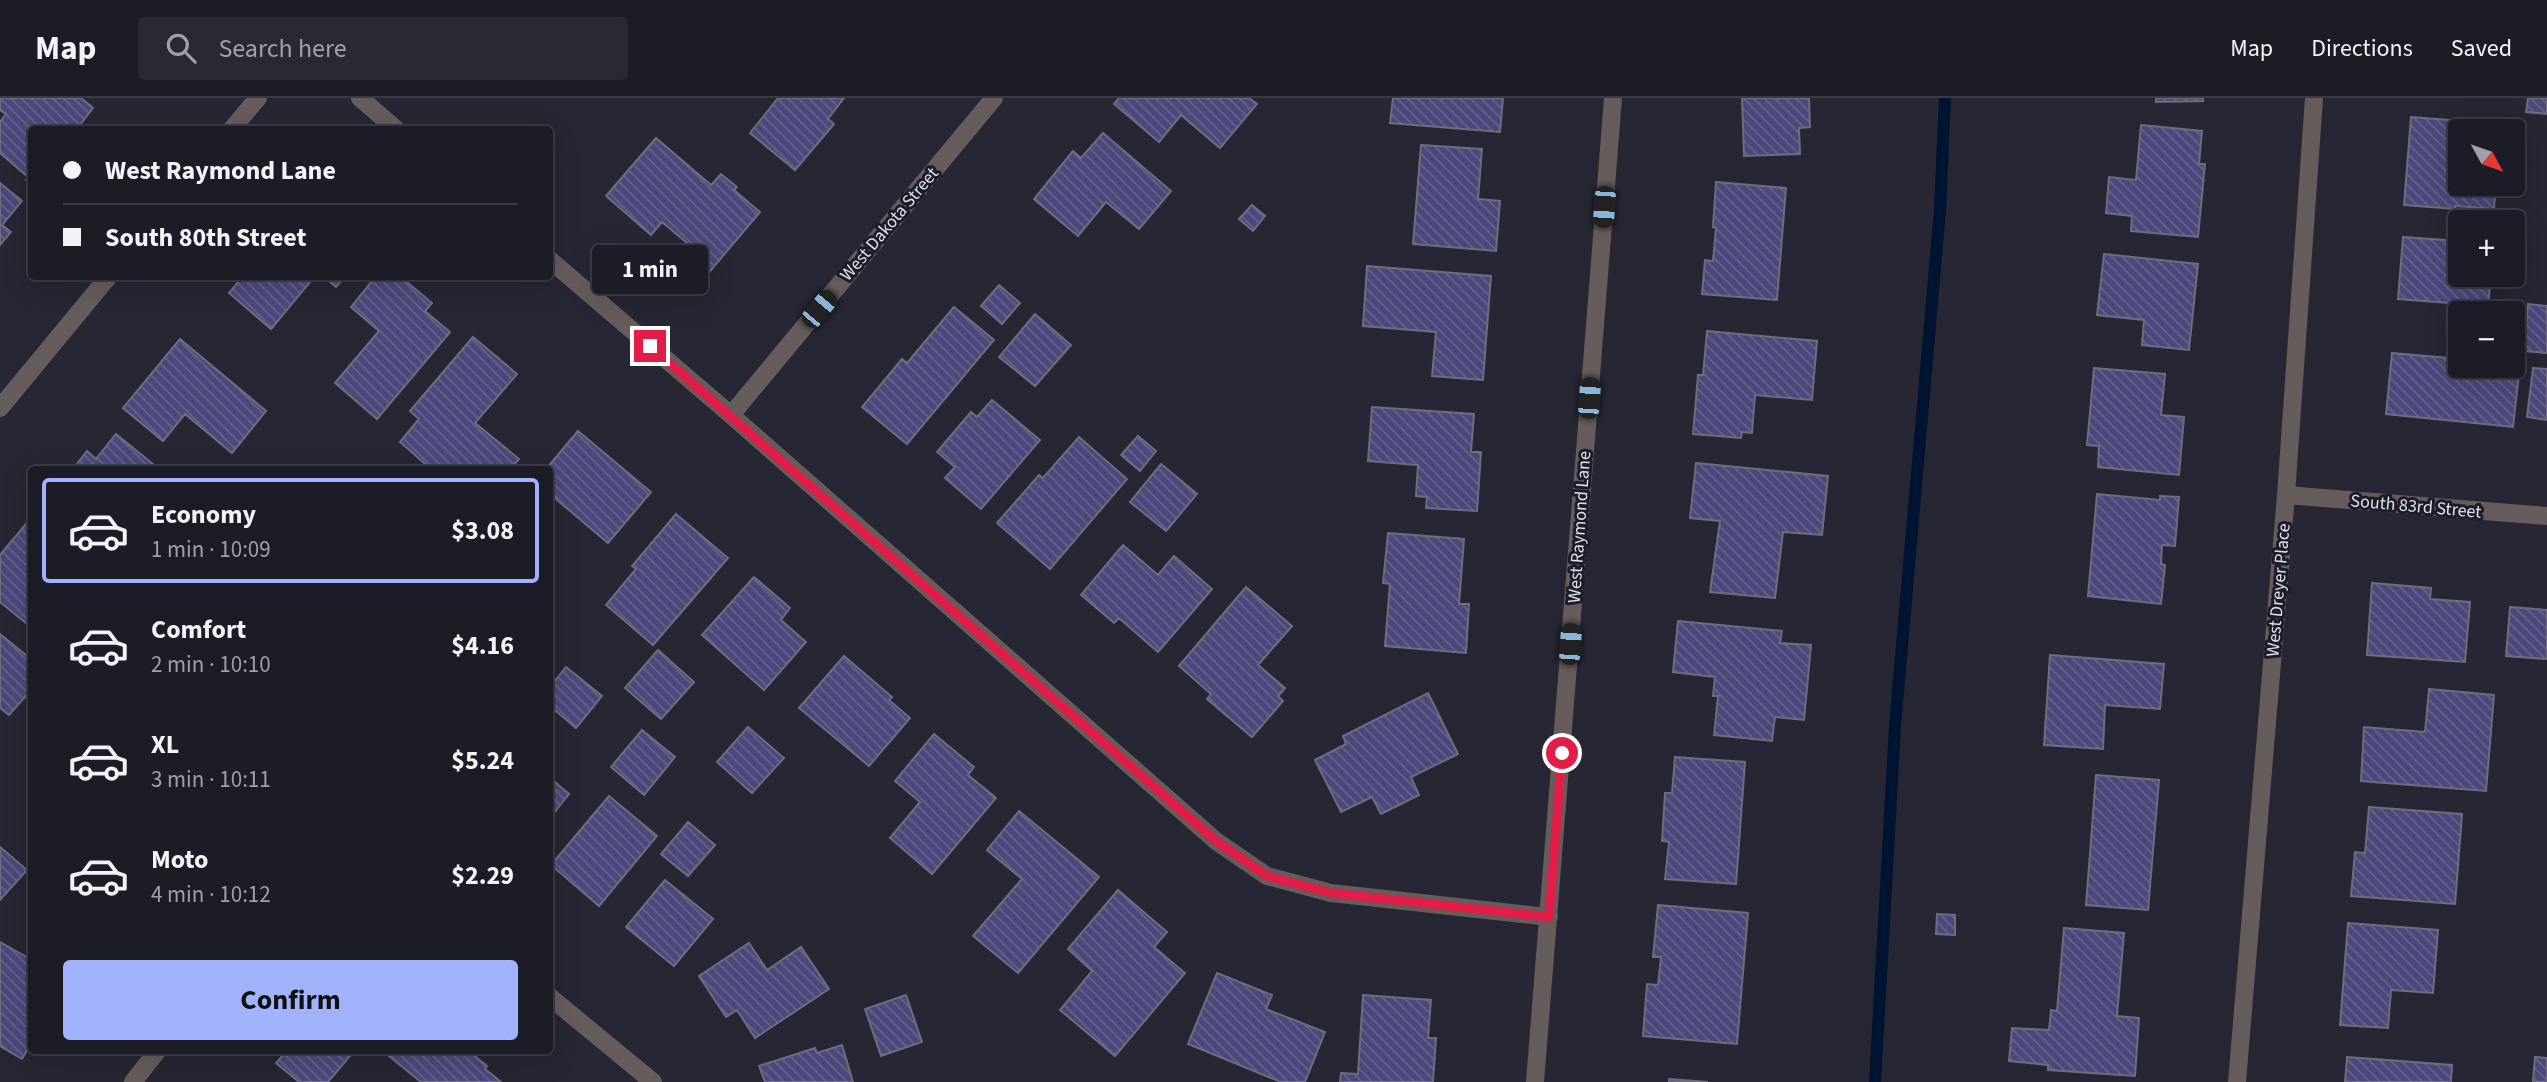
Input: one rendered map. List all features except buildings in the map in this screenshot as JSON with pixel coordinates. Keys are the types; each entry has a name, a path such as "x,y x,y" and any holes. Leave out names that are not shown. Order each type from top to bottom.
{"street":[{"path":"235,126 258,98"},
{"path":"360,98 392,126"},
{"name":"West Dakota Street","path":"731,415 994,98"},
{"name":"West Raymond Lane","path":"1535,1082 1613,98"},
{"name":"West Dreyer Place","path":"2237,1082 2286,495 2314,98"},
{"path":"553,263 731,415 1216,841 1267,876 1331,893 1549,917"},
{"path":"0,408 106,280"},
{"name":"South 83rd Street","path":"2286,495 2547,516"},
{"path":"553,999 653,1082"},
{"path":"133,1082 155,1054"}],"waterway":[{"path":"1875,1082 1895,726 1940,210 1945,98"}],"route":[{"path":"650,346 1216,841 1267,876 1331,893 1549,917 1562,753"}]}
